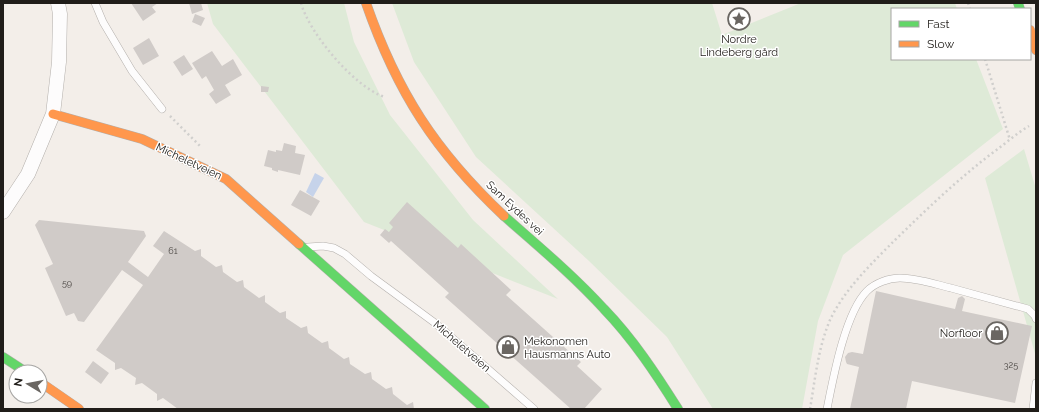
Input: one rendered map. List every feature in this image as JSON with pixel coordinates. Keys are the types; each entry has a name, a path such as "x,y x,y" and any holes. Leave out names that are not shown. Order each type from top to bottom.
{"main road":[{"name":"Sam Eydes vei","path":"366,3 389,64 418,117 436,141 454,164 478,190 591,295 613,318 632,340 650,365 678,409"},
{"path":"1031,33 1035,46"},
{"path":"1031,36 1035,46"},
{"name":"Micheletveien","path":"53,114 142,139 226,179 485,409"},
{"path":"3,357 14,364"},
{"path":"48,388 79,409"}],"street":[{"path":"3,212 28,174 53,114 59,62 60,14 58,3"}],"lane":[{"path":"95,3 103,22 132,71 162,109"},
{"name":"Micheletveien","path":"304,248 323,246 334,248 345,254 370,276 436,323 534,409"},
{"path":"827,409 840,352 851,318 860,300 867,291 875,285 887,280 898,278 925,281 1028,309 1036,319"},
{"path":"1033,409 1036,383"}],"path":[{"path":"301,3 304,13 333,57 362,84 376,94 384,97"},
{"path":"985,60 1010,140"},
{"path":"162,109 202,148"},
{"path":"810,409 817,364 830,320 858,280 936,200 965,174 1020,131 1029,126"}],"green space":[{"path":"207,3 344,3 354,42 390,115 473,220 558,299 364,222 213,24"},
{"path":"392,3 712,3 722,35 801,3 955,3 957,8 891,8 891,60 976,60 1003,129 843,255 818,321 802,409 713,409 667,337 589,261 476,157 414,62"},
{"path":"1024,149 1036,189 1036,357 985,178"}],"water":[{"path":"315,173 324,178 313,197 306,192"}],"building":[{"path":"131,3 158,3 152,7 156,12 143,21"},
{"path":"189,3 201,3 203,10 192,14"},
{"path":"195,14 205,18 201,26 192,22"},
{"path":"149,38 159,56 143,65 133,48"},
{"path":"212,51 222,66 233,59 242,75 225,85 231,95 216,104 209,94 214,90 206,76 202,79 192,63"},
{"path":"184,55 193,69 182,76 173,62"},
{"path":"261,86 269,87 268,92 261,92"},
{"path":"284,143 296,146 295,153 305,155 300,175 278,170 278,172 272,170 272,168 264,166 268,150 276,152 276,150 282,151"},
{"path":"300,190 320,201 311,216 291,205"},
{"path":"407,202 458,248 461,244 511,290 506,295 581,362 577,366 602,389 584,409 571,409 445,297 449,293 391,241 389,243 380,235 385,229 389,232 393,227 389,223"},
{"path":"39,220 144,231 146,236 128,262 148,277 164,254 153,246 164,231 195,251 201,249 201,256 216,267 222,265 223,272 237,282 243,280 244,287 259,298 265,295 265,302 280,313 286,311 286,318 301,328 307,326 308,333 322,343 328,341 329,348 344,359 349,357 350,364 365,374 371,372 372,379 386,389 392,387 393,394 407,405 413,402 414,409 178,409 163,398 157,401 157,394 142,383 135,385 136,378 121,368 115,370 115,363 96,350 143,285 122,270 84,322 78,321 74,313 66,316 45,268 53,264 35,225"},
{"path":"876,291 955,309 958,298 962,296 965,299 962,311 1032,326 1015,403 912,381 906,409 850,409 859,367 847,364 845,357 848,353 852,352 863,354"},
{"path":"93,361 109,373 101,384 85,372"}],"traffic: fast":[{"path":"1018,3 1020,8"},
{"path":"504,216 568,273 615,320 644,357 678,409"},
{"path":"299,244 485,409"},
{"path":"3,357 14,364"}],"traffic: slow":[{"path":"366,3 391,65 421,118 438,144 458,168 504,216"},
{"path":"1031,33 1036,50"},
{"path":"53,114 142,139 226,179 299,244"},
{"path":"48,388 79,409"}],"place":[{"name":"Nordre Lindeberg gård","path":"739,19"},
{"name":"Norfloor","path":"997,333"},
{"name":"Mekonomen Hausmanns Auto","path":"508,347"}]}
